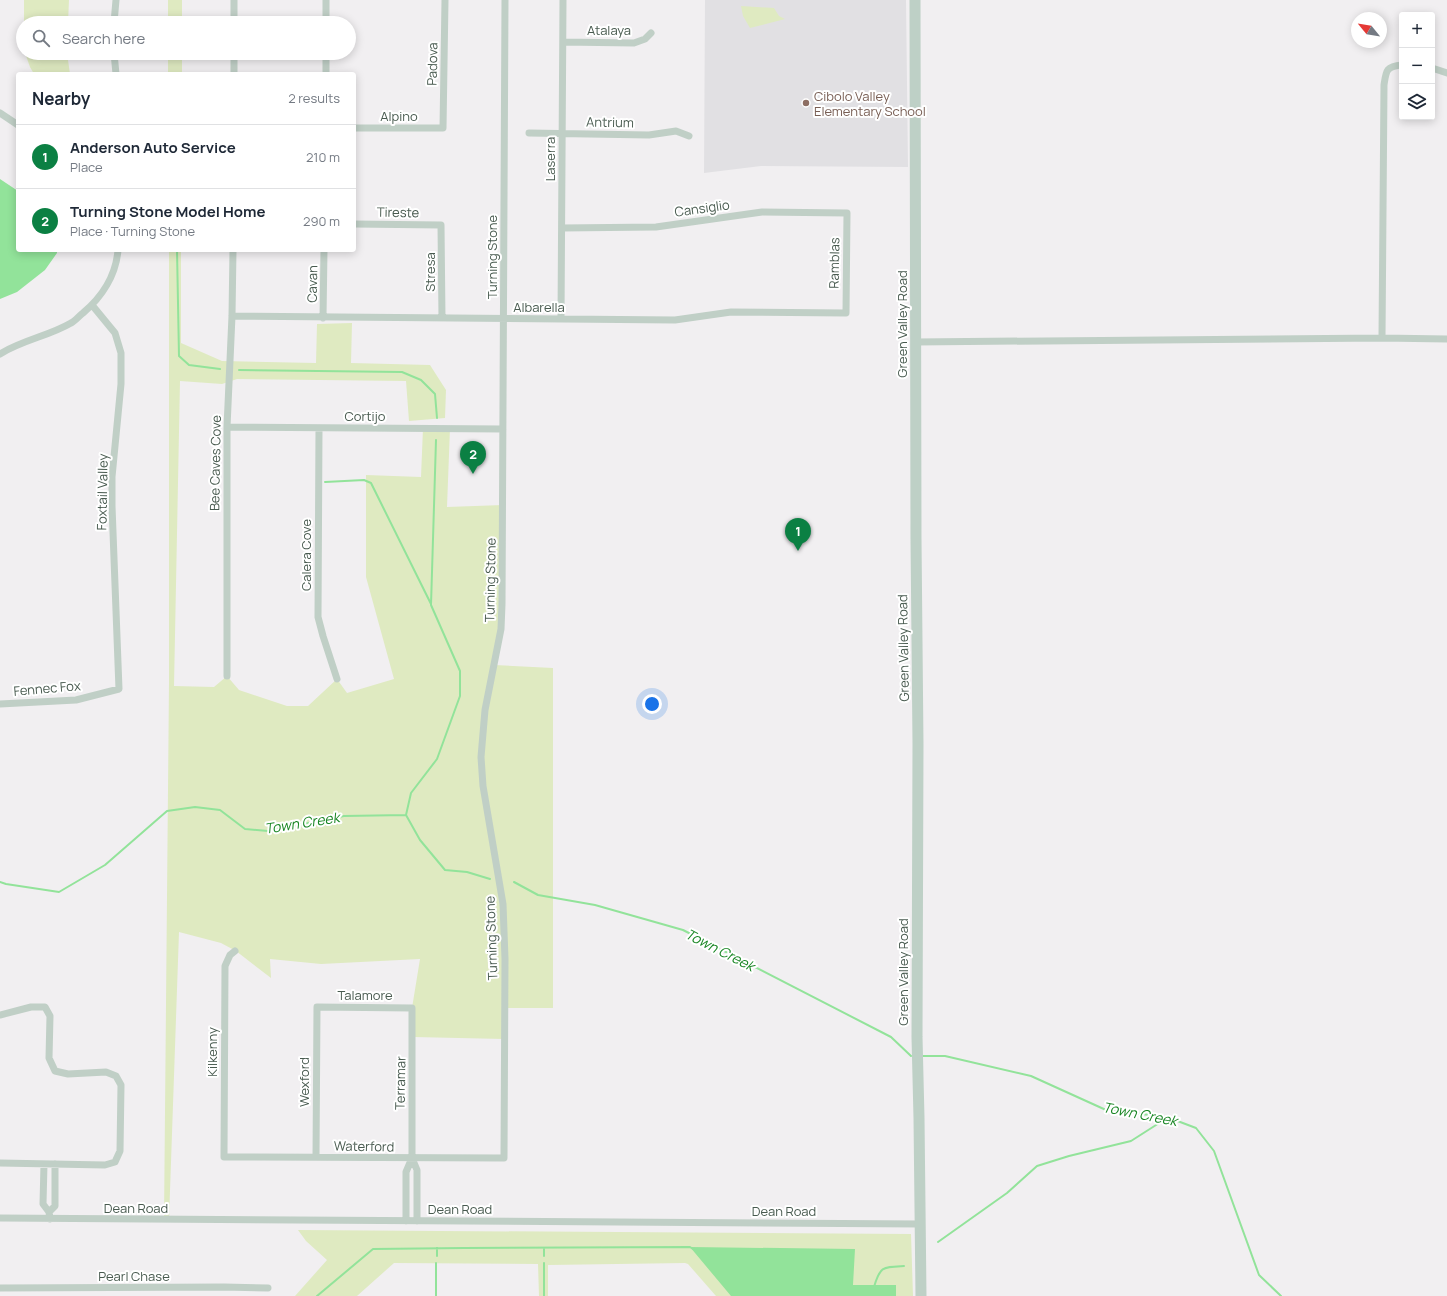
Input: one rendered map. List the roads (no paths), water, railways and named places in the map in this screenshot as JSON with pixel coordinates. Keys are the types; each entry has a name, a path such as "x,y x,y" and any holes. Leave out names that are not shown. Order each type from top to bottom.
{"street":[{"path":"115,16 116,0"},
{"path":"234,0 234,16"},
{"path":"326,0 326,16"},
{"name":"Padova","path":"443,128 445,0"},
{"name":"Turning Stone","path":"504,0 504,319 501,629 485,710 481,757 483,786 503,904 505,959 504,1158"},
{"name":"Laserra","path":"561,319 564,0"},
{"name":"Green Valley Road","path":"915,0 918,856 917,1037 921,1296"},
{"name":"Atalaya","path":"563,42 634,43 645,39 651,33"},
{"path":"115,60 116,72"},
{"path":"234,60 234,72"},
{"path":"326,60 326,72"},
{"path":"1382,338 1384,85 1385,74 1389,67 1399,65"},
{"path":"1435,69 1447,73"},
{"path":"0,113 16,125"},
{"name":"Alpino","path":"356,128 443,128"},
{"name":"Antrium","path":"529,133 649,135 676,131 689,136"},
{"name":"Cansiglio","path":"562,228 656,227 762,212 847,213"},
{"name":"Ramblas","path":"846,313 847,213"},
{"name":"Tireste","path":"356,224 441,225"},
{"name":"Stresa","path":"441,225 442,318"},
{"path":"0,354 72,323 100,297 112,277 118,258 118,252"},
{"name":"Bee Caves Cove","path":"227,676 227,428 232,316 233,252"},
{"name":"Cavan","path":"323,318 324,252"},
{"name":"Foxtail Valley","path":"92,305 115,333 121,352 121,384 112,477 119,689"},
{"name":"Albarella","path":"232,316 675,320 731,312 846,313"},
{"path":"916,342 1382,338 1447,339"},
{"name":"Cortijo","path":"227,428 503,428"},
{"name":"Calera Cove","path":"319,428 318,617 337,679"},
{"name":"Fennec Fox","path":"0,704 76,700 119,689"},
{"name":"Kilkenny","path":"224,1157 225,966 230,955 236,951"},
{"path":"0,1015 31,1007 45,1007 50,1016 49,1058 55,1071 68,1074 106,1072 116,1076 121,1085 120,1151 114,1162 104,1164 0,1163"},
{"name":"Talamore","path":"317,1007 412,1008"},
{"name":"Wexford","path":"316,1157 317,1007"},
{"name":"Terramar","path":"412,1008 412,1158 417,1170 417,1221"},
{"name":"Waterford","path":"224,1157 504,1158"},
{"name":"Terramar","path":"406,1221 406,1172 412,1158"},
{"path":"44,1164 43,1204 49,1215"},
{"path":"49,1215 54,1206 55,1164"},
{"name":"Dean Road","path":"0,1218 49,1215 406,1221 921,1224"},
{"name":"Pearl Chase","path":"0,1288 268,1288"},
{"path":"180,1288 180,1296"}],"waterway":[{"path":"177,252 179,356 189,365 220,369"},
{"path":"239,370 402,372 421,380 435,394 437,418"},
{"path":"406,815 411,793 437,759 460,696 460,671 431,605 436,440"},
{"path":"325,482 364,480 371,483 431,604"},
{"name":"Town Creek","path":"0,882 59,892 105,865 167,811 195,807 220,810 245,829 268,831 344,816 406,815 420,840 445,870 467,872 490,879"},
{"name":"Town Creek","path":"514,882 538,895 595,905 683,930 891,1037 911,1056"},
{"name":"Town Creek","path":"923,1056 945,1056 1031,1076 1106,1110 1167,1117 1196,1128 1214,1151 1259,1275 1281,1296"},
{"path":"938,1242 1007,1193 1037,1166 1069,1156 1131,1141 1167,1118"},
{"path":"317,1296 373,1249 690,1247 693,1249"},
{"path":"437,1248 437,1256"},
{"path":"544,1248 544,1256"},
{"path":"436,1263 436,1296"},
{"path":"544,1263 544,1296"},
{"path":"874,1287 878,1275 883,1269 904,1266"}],"place":[{"name":"Cibolo Valley Elementary School","path":"806,103"},
{"name":"Turning Stone Model Home","path":"473,474"},
{"name":"Anderson Auto Service","path":"798,551"}]}
